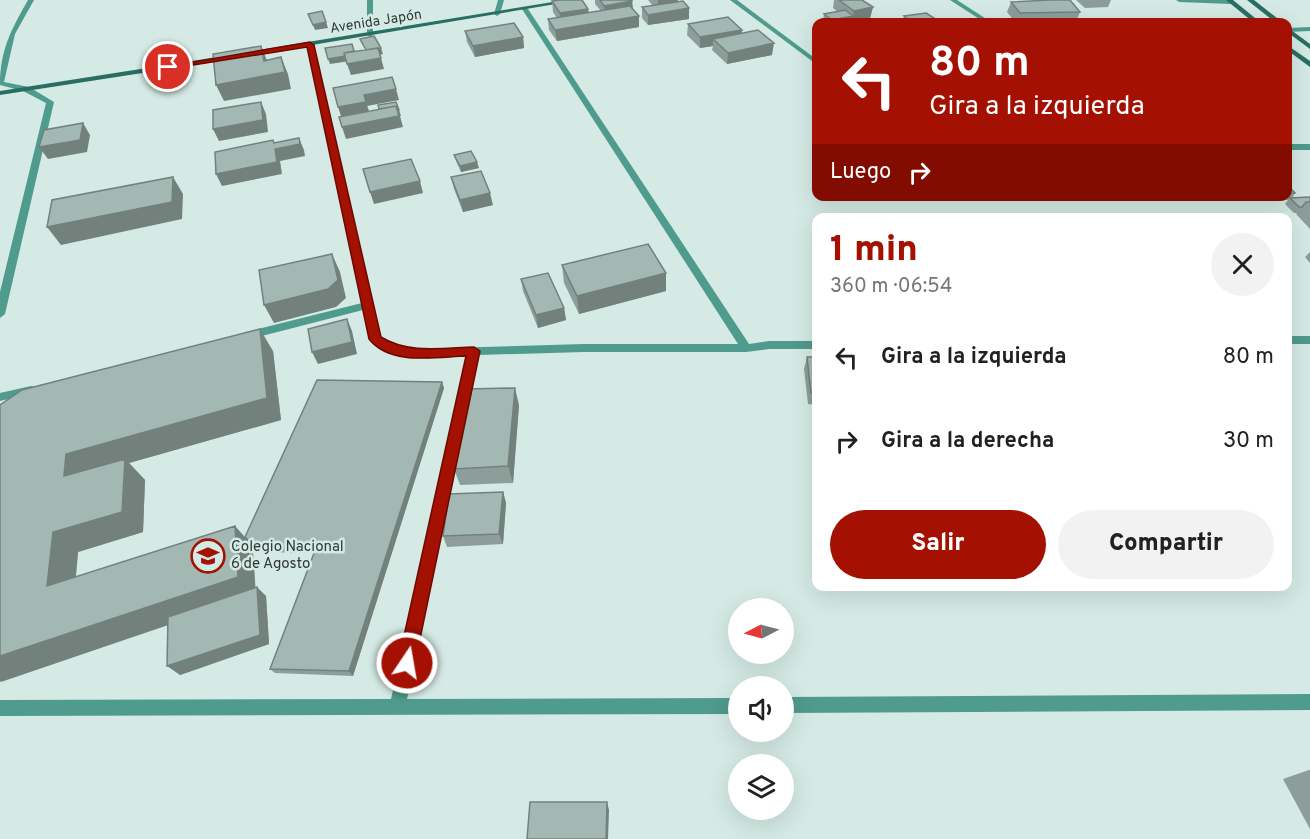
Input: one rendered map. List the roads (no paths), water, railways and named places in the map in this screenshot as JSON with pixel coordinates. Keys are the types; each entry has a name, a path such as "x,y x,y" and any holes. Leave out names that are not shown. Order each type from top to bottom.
{"street":[{"path":"0,314 50,102 26,89 0,83 12,34 31,0"},
{"path":"370,0 370,35"},
{"path":"497,14 501,0"},
{"name":"Avenida Japón","path":"0,93 310,45 578,0"},
{"path":"733,0 812,59"},
{"path":"953,0 982,18"},
{"path":"1179,0 1230,1 1252,18"},
{"path":"1250,0 1274,18"},
{"path":"525,9 746,348"},
{"path":"1292,29 1310,29"},
{"path":"1292,32 1310,47"},
{"path":"310,45 375,339 392,350 412,353 812,345"},
{"path":"1292,51 1310,65"},
{"path":"1292,147 1310,147"},
{"path":"230,339 368,305"},
{"path":"1292,340 1310,340"},
{"path":"397,708 474,351"},
{"path":"0,397 46,386"},
{"path":"794,705 1310,702"},
{"path":"0,708 728,706"}],"place":[{"name":"Colegio Nacional 6 de Agosto","path":"208,556"}]}
